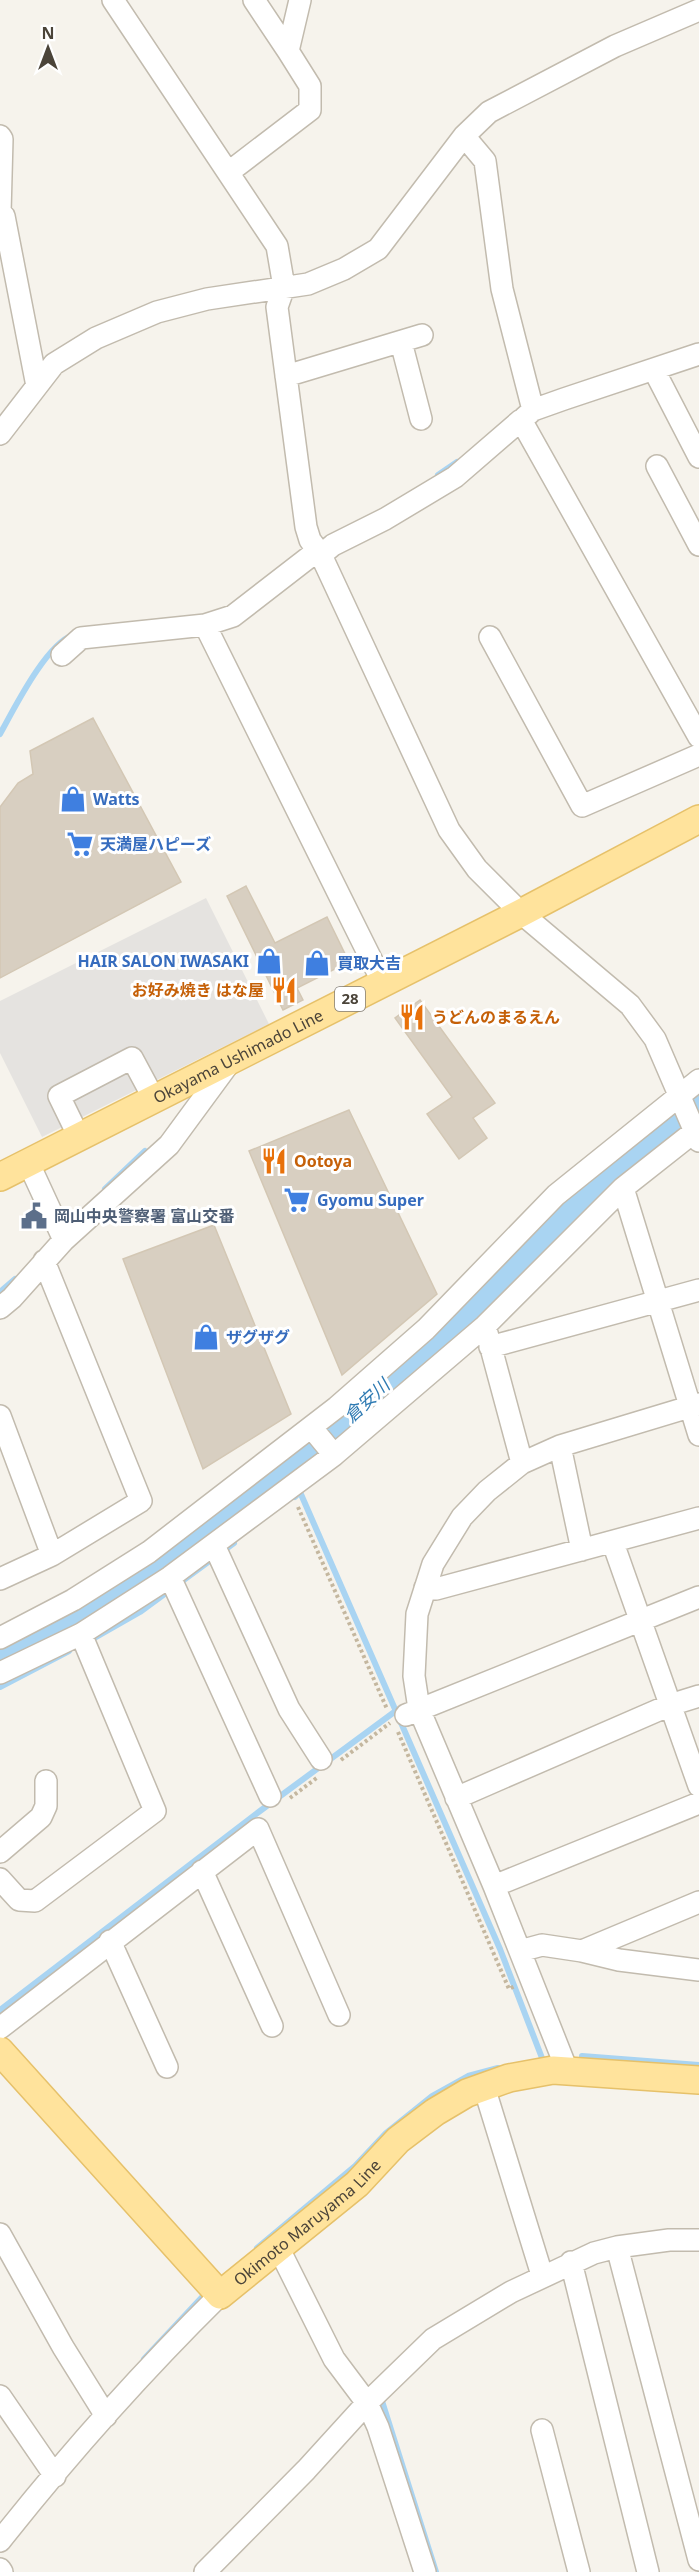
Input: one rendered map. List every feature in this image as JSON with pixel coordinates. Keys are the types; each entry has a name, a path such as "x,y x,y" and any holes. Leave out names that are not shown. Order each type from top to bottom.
{"main road":[{"name":"Okayama Ushimado Line","path":"0,1177 521,913 699,819"},
{"name":"Okimoto Maruyama Line","path":"0,2051 220,2295 357,2184 398,2140 467,2093 508,2078 567,2070 699,2080"}],"street":[{"path":"0,1638 73,1600 488,1336 623,1188 697,1130 680,1098 655,1039 630,1005 521,913 477,869 449,830 317,550 305,516 277,307 284,287 277,246 230,172 113,0"},
{"path":"230,172 310,110 310,86 254,0"},
{"path":"288,51 300,0"},
{"path":"0,434 54,364 96,338 157,312 207,299 317,280 344,269 378,249 464,136 489,112 615,46 699,10"},
{"path":"0,136 2,139 0,213 4,216 37,386"},
{"path":"464,136 485,161 502,289 529,409 699,737"},
{"path":"286,376 422,335"},
{"path":"401,342 421,419"},
{"path":"62,655 81,638 206,626 232,616 317,550 333,545 384,519 455,477 529,409 699,354"},
{"path":"654,370 699,457"},
{"path":"657,466 699,545"},
{"path":"206,626 382,983"},
{"path":"490,637 582,806 699,755"},
{"path":"80,1137 59,1096 132,1058 154,1099"},
{"path":"0,1308 12,1298 44,1261 61,1235 169,1145 232,1059"},
{"path":"0,1673 83,1640 172,1584 217,1551 556,1195 680,1098 699,1080"},
{"path":"28,1162 61,1235"},
{"path":"623,1188 658,1301 695,1406 699,1435"},
{"path":"0,1579 51,1555 141,1501 44,1261"},
{"path":"488,1336 658,1301 699,1290"},
{"path":"488,1336 522,1463"},
{"path":"402,1714 414,1676 417,1614 433,1564 462,1517 487,1491 522,1463 560,1446 695,1406"},
{"path":"0,1416 51,1555"},
{"path":"560,1446 582,1550"},
{"path":"425,1588 436,1589 699,1518"},
{"path":"613,1543 699,1786"},
{"path":"217,1551 289,1709 321,1759"},
{"path":"172,1584 270,1796"},
{"path":"402,1714 637,1615 699,1597"},
{"path":"0,1879 19,1900 35,1901 155,1811 83,1640"},
{"path":"456,1798 670,1705 699,1696"},
{"path":"402,1714 456,1798 494,1886 567,2070"},
{"path":"0,1852 41,1816 46,1806 46,1781"},
{"path":"494,1886 699,1803"},
{"path":"0,2028 258,1829 339,2016"},
{"path":"202,1871 272,2026"},
{"path":"582,1951 699,1902"},
{"path":"110,1941 167,2067"},
{"path":"520,1951 542,1945 619,1960 699,1970"},
{"path":"484,2087 540,2270"},
{"path":"0,2234 102,2411"},
{"path":"205,2572 306,2470 367,2403 433,2339 511,2292 540,2270 617,2247 669,2240 699,2240"},
{"path":"278,2247 334,2359 367,2403 378,2427 425,2572"},
{"path":"617,2247 699,2560"},
{"path":"572,2262 648,2572"},
{"path":"1,2537 50,2471 102,2411 220,2295"},
{"path":"0,2396 50,2471"},
{"path":"542,2430 579,2572"}],"path":[{"path":"295,1500 402,1714 508,1989 511,1988"}],"shaded area":[{"path":"206,898 269,1024 42,1137 0,1053 0,1001"}],"building":[{"name":"天満屋ハピーズ","path":"93,718 181,882 0,978 0,807 18,783 33,774 30,751"},
{"path":"246,886 275,943 327,917 349,962 297,988 303,1000 283,1010 227,896"},
{"path":"420,1000 495,1103 473,1118 487,1138 459,1159 427,1114 452,1097 395,1018"},
{"path":"349,1110 437,1294 342,1375 249,1151"},
{"name":"ザグザグ","path":"214,1225 291,1414 203,1469 123,1259"}],"waterway":[{"path":"438,475 457,462"},
{"path":"0,734 42,664 52,651 73,635"},
{"name":"倉安川","path":"0,1656 79,1614 191,1539 336,1430 576,1203 699,1100"},
{"path":"105,1189 145,1151"},
{"path":"0,1292 15,1279"},
{"path":"295,1497 300,1492 500,1949 542,2058"},
{"path":"91,1640 140,1612 234,1543"},
{"path":"0,1687 69,1651"},
{"path":"0,2010 260,1811 397,1710"},
{"path":"582,2056 699,2065"},
{"path":"257,2248 355,2166 386,2133 432,2096 468,2076 498,2068"},
{"path":"144,2359 204,2295"},
{"path":"381,2398 436,2572"}],"place":[{"name":"Watts","path":"73,799"},
{"name":"天満屋ハピーズ","path":"80,844"},
{"name":"HAIR SALON IWASAKI","path":"269,961"},
{"name":"買取大吉","path":"317,963"},
{"name":"お好み焼き はな屋","path":"284,990"},
{"name":"うどんのまるえん","path":"412,1017"},
{"name":"Ootoya","path":"274,1161"},
{"name":"Gyomu Super","path":"297,1200"},
{"name":"岡山中央警察署 富山交番","path":"34,1216"},
{"name":"ザグザグ","path":"206,1337"}]}
